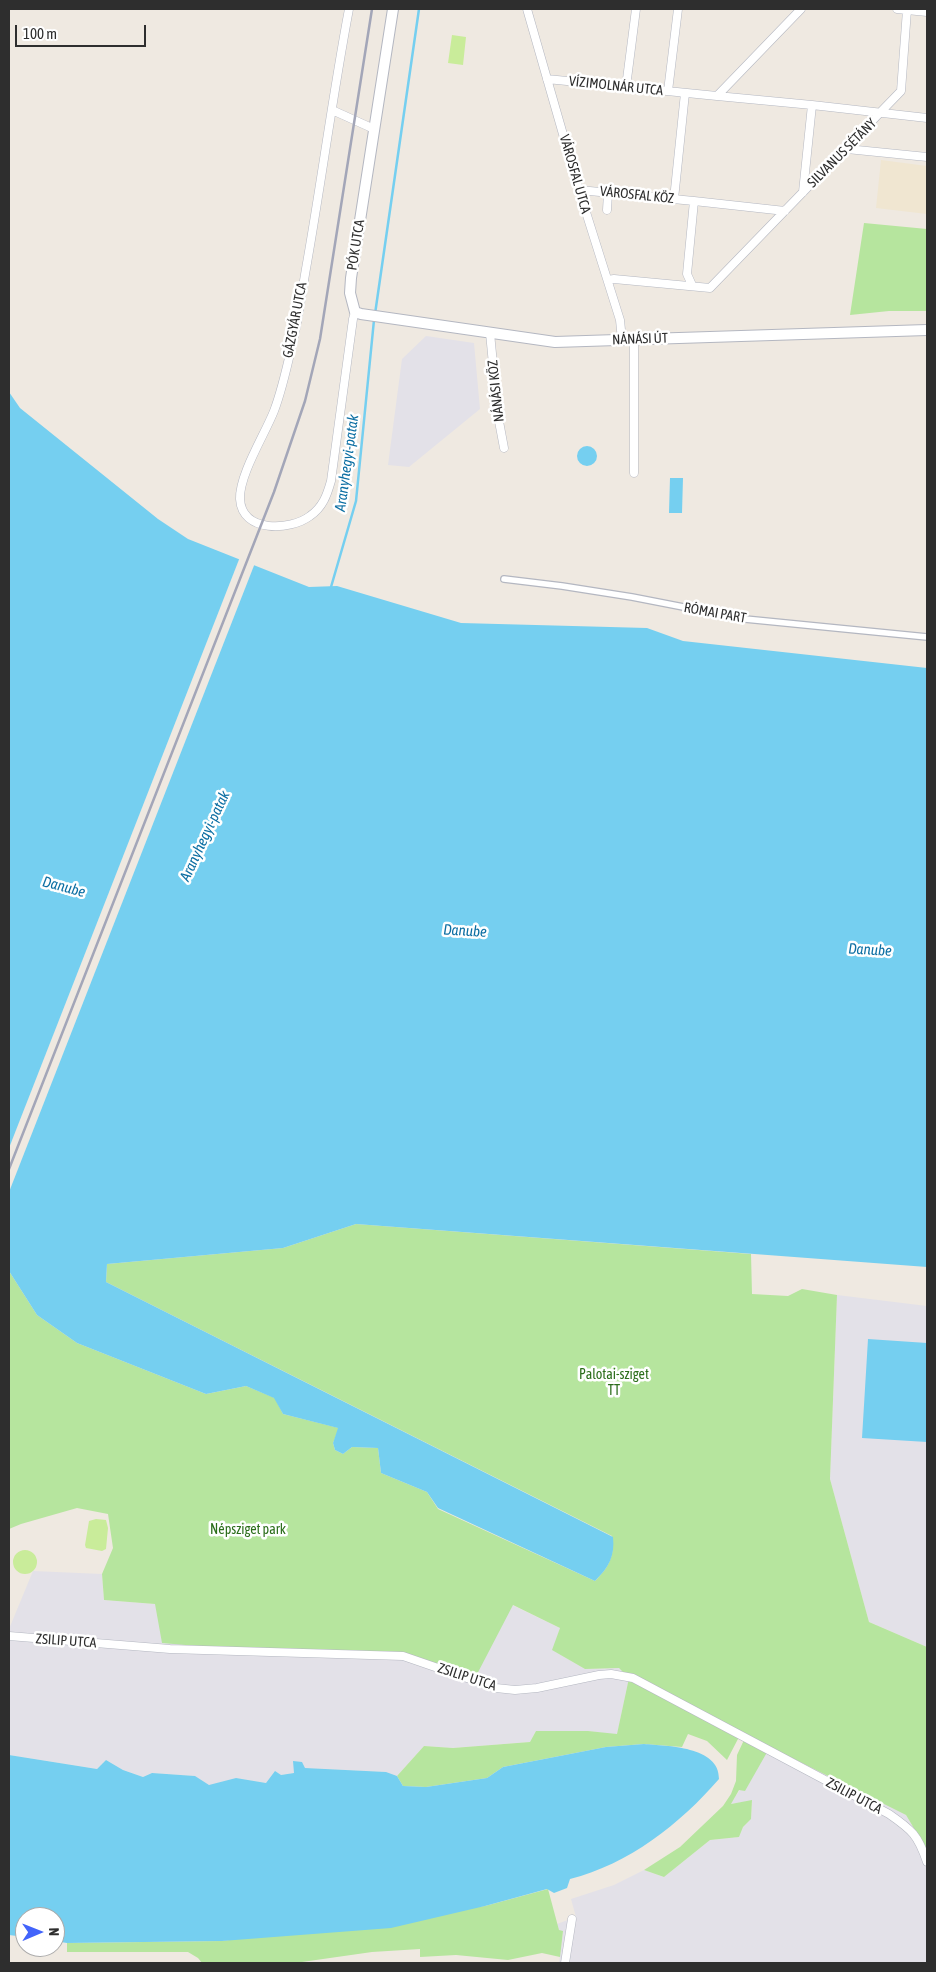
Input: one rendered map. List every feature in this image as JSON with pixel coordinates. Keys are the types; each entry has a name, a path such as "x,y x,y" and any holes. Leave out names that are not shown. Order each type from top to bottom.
{"street":[{"name":"GÁZGYÁR UTCA","path":"331,481 325,501 310,516 294,524 281,527 267,526 248,517 242,509 240,498 243,482 274,410 292,344 349,9"},
{"name":"PÓK UTCA","path":"331,481 353,319 358,313 350,293 351,278 393,9"},
{"name":"VÁROSFAL UTCA","path":"526,9 579,190 620,320 622,340"},
{"path":"626,87 636,9"},
{"path":"668,91 678,9"},
{"path":"717,96 801,9"},
{"path":"897,9 927,12"},
{"name":"SILVANUS SÉTÁNY","path":"608,280 614,279 686,287 692,285 710,288 902,91 907,10"},
{"name":"VÍZIMOLNÁR UTCA","path":"547,78 812,105"},
{"path":"674,199 685,93"},
{"name":"SILVANUS SÉTÁNY","path":"803,192 812,105 881,113"},
{"path":"332,110 374,129"},
{"path":"881,113 927,118"},
{"path":"847,149 927,157"},
{"name":"VÁROSFAL KÖZ","path":"579,190 694,201"},
{"path":"607,210 608,193"},
{"path":"692,285 687,274 694,201 785,211"},
{"name":"NÁNÁSI ÚT","path":"358,313 555,342 927,330"},
{"name":"NÁNÁSI KÖZ","path":"490,333 498,416 504,448"},
{"path":"634,339 634,474"},
{"name":"RÓMAI PART","path":"504,579 562,586 745,619 927,637"},
{"name":"ZSILIP UTCA","path":"9,1636 170,1649 403,1656 496,1688 515,1690 605,1675 633,1678 889,1814 906,1826 920,1841 927,1862"},
{"path":"565,1963 572,1919"}],"shaded area":[{"path":"881,160 927,166 927,214 876,208"},
{"path":"426,336 474,343 480,409 409,467 388,465 402,359"},
{"path":"837,1295 927,1306 927,1647 869,1622 830,1479"},
{"path":"33,1571 102,1574 104,1600 155,1604 512,1605 560,1628 553,1650 585,1669 619,1668 629,1678 617,1735 588,1731 536,1731 530,1742 453,1748 424,1746 397,1776 385,1772 304,1768 294,1761 294,1773 281,1775 266,1783 236,1778 209,1786 194,1776 152,1773 143,1777 123,1770 106,1760 97,1769 9,1755 9,1629"},
{"path":"770,1747 906,1815 927,1850 927,1963 559,1963 563,1932 559,1930 557,1924 576,1917 571,1899 614,1885 644,1870 664,1877 710,1840 739,1837 743,1827 751,1819 752,1801 730,1804"}],"green space":[{"path":"452,35 466,37 463,65 448,63"},
{"path":"864,223 927,229 927,311 889,311 850,315"},
{"path":"356,1224 751,1254 752,1294 788,1296 802,1289 837,1295 830,1479 869,1622 927,1647 927,1850 906,1815 770,1747 745,1791 739,1790 731,1804 752,1800 751,1819 743,1827 739,1837 710,1840 664,1877 644,1870 680,1847 723,1806 731,1794 736,1781 737,1755 744,1740 739,1737 727,1760 707,1741 688,1734 682,1747 644,1744 606,1747 503,1767 487,1778 426,1787 403,1786 397,1776 424,1746 453,1748 530,1742 536,1731 588,1731 617,1734 629,1678 619,1668 585,1669 552,1650 560,1628 513,1605 474,1680 403,1656 256,1651 162,1643 155,1604 104,1600 102,1574 113,1548 108,1514 77,1508 9,1529 9,1271 37,1315 77,1343 206,1394 246,1386 275,1398 283,1414 339,1428 333,1443 335,1450 343,1454 352,1447 378,1448 381,1473 427,1492 438,1509 595,1581 610,1561 613,1550 612,1536 106,1282 107,1264 283,1248"},
{"path":"96,1519 106,1520 108,1528 106,1549 102,1551 86,1548 85,1545 89,1521"},
{"path":"25,1550 30,1551 36,1557 36,1567 30,1573 25,1574 20,1573 14,1567 13,1562 14,1557 20,1551"},
{"path":"548,1889 559,1930 563,1931 560,1957 542,1953 508,1960 456,1955 420,1957 420,1949 372,1952 295,1963 202,1963 188,1952 67,1952 67,1943 222,1941 485,1906"}],"water":[{"name":"Danube","path":"9,392 20,408 158,519 188,539 309,587 337,586 461,623 647,628 683,641 927,668 927,1267 356,1224 283,1248 107,1264 106,1282 613,1537 613,1550 610,1561 595,1581 438,1508 427,1492 381,1473 378,1448 352,1447 343,1454 335,1450 333,1443 338,1428 283,1414 274,1398 246,1386 206,1394 77,1343 37,1315 9,1271"},
{"path":"587,446 594,449 597,456 594,463 587,466 580,463 577,456 580,449"},
{"path":"670,478 683,478 682,513 669,513"},
{"path":"868,1339 927,1343 927,1442 862,1438"},
{"path":"644,1744 690,1750 702,1754 711,1760 717,1768 719,1779 688,1812 652,1840 633,1853 613,1863 570,1879 567,1888 554,1893 547,1889 391,1928 222,1941 67,1943 65,1943 65,1907 15,1907 15,1936 9,1935 9,1755 97,1769 106,1760 123,1770 143,1777 152,1773 195,1776 209,1785 236,1778 266,1783 275,1771 281,1775 294,1773 293,1761 302,1762 305,1768 386,1772 397,1776 403,1786 426,1787 487,1778 503,1767 606,1747"}],"pier":[{"path":"240,557 255,563 9,1192 9,1148"}],"waterway":[{"name":"Aranyhegyi-patak","path":"375,314 419,9"},
{"name":"Aranyhegyi-patak","path":"331,587 356,501 374,320"}],"railway":[{"path":"9,1169 274,492 305,401 320,339 372,9"}],"park label":[{"name":"Palotai-sziget TT","path":"614,1384"},
{"name":"Népsziget park","path":"248,1530"}]}
